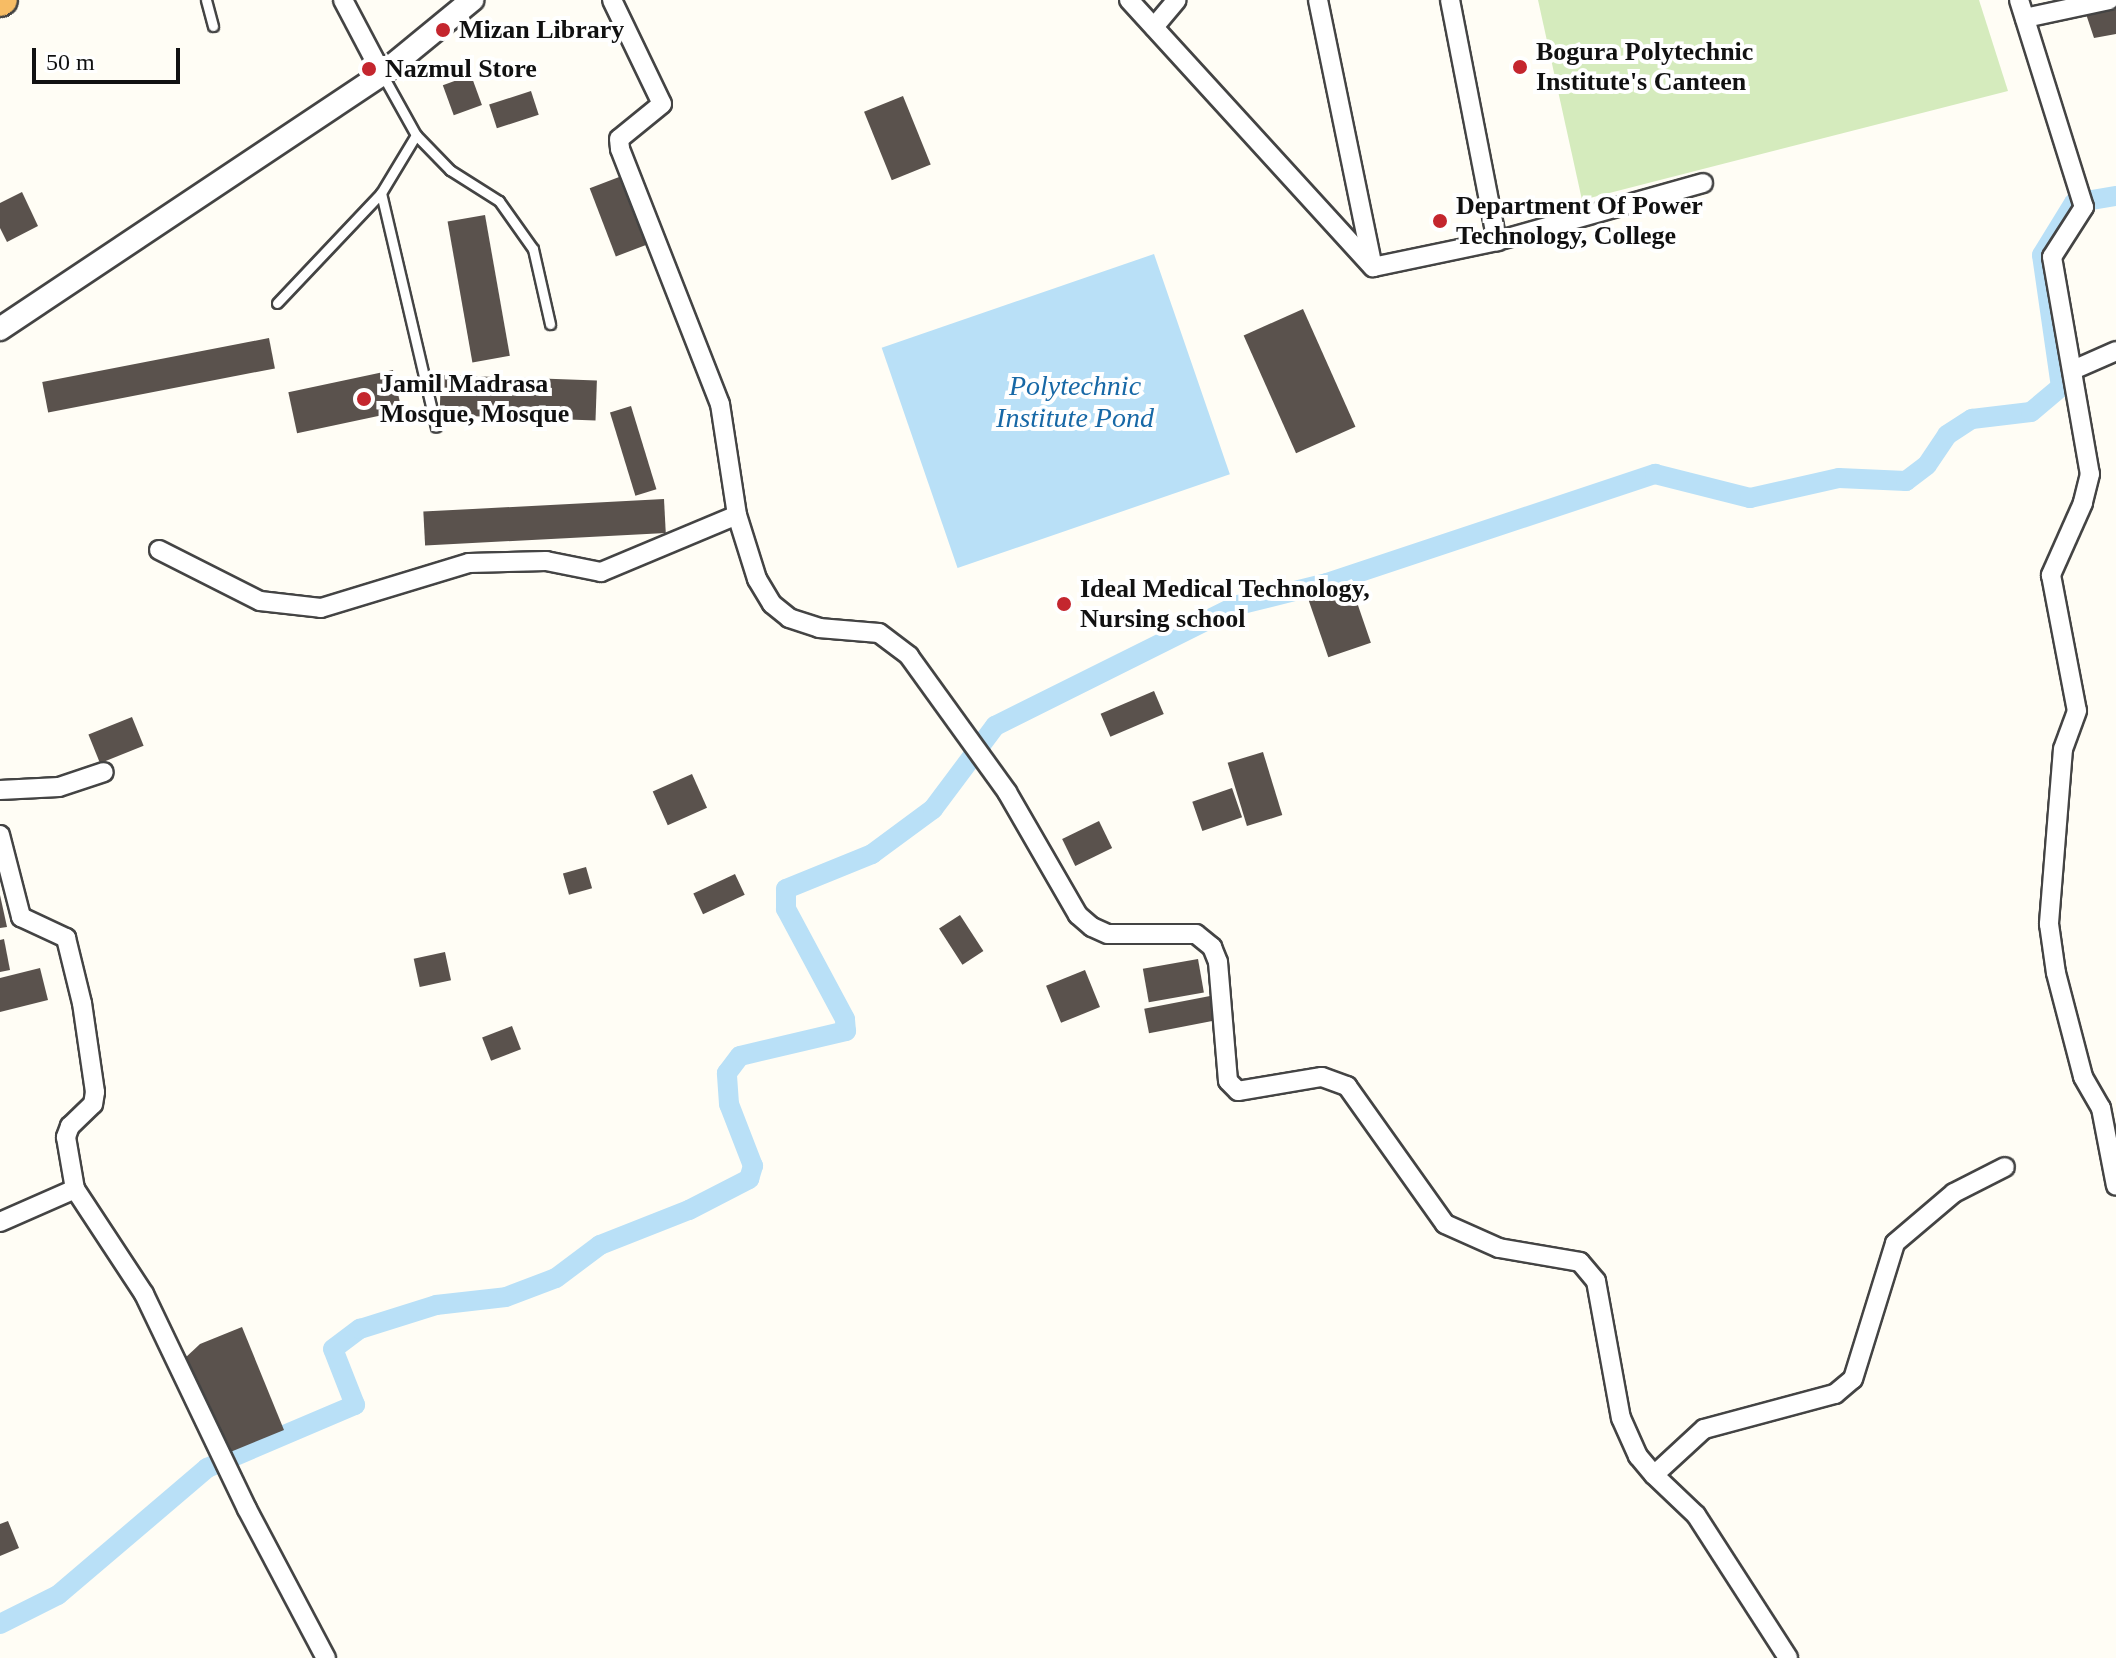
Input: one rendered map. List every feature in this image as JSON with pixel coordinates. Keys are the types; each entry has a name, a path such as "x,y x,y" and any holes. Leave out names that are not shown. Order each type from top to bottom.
{"street":[{"path":"343,0 382,74"},
{"path":"0,329 382,74 472,0"},
{"path":"612,0 662,104 619,139 620,149 720,404 737,515 757,579 772,604 789,618 819,628 879,633 909,656 1007,792 1078,915 1092,927 1108,934 1196,934 1212,947 1218,962 1228,1081 1238,1091 1322,1077 1347,1086 1445,1224 1499,1248 1580,1262 1596,1281 1621,1418 1638,1456 1696,1515 1788,1658"},
{"path":"1129,0 1373,267"},
{"path":"1154,27 1177,0"},
{"path":"1318,0 1373,267"},
{"path":"1450,0 1497,241"},
{"path":"2109,0 2022,9 2084,207 2052,257 2090,474 2083,503 2051,575 2077,711 2063,749 2049,924 2056,973 2083,1077 2101,1108 2116,1186"},
{"path":"1373,267 1497,241 1703,183"},
{"path":"2073,370 2116,351"},
{"path":"159,550 260,601 321,608 469,563 546,561 601,572 737,515"},
{"path":"0,790 59,787 104,772"},
{"path":"0,835 21,917 66,938 82,1003 95,1092 93,1104 70,1126 66,1137 75,1189 144,1294 233,1479 326,1658"},
{"path":"1654,1475 1704,1429 1835,1394 1853,1379 1895,1243 1954,1193 2005,1167"},
{"path":"0,1222 75,1189"}],"lane":[{"path":"206,0 213,26"},
{"path":"382,74 416,135 450,170 499,201 533,249 550,324"},
{"path":"277,303 381,193 416,135"},
{"path":"381,193 436,427"}],"green space":[{"path":"1538,0 1979,0 2008,91 1582,200"}],"water":[{"name":"Polytechnic Institute Pond","path":"1154,254 1230,474 958,568 882,348"}],"building":[{"path":"2116,9 2116,34 2094,38 2086,14"},
{"path":"471,75 482,105 454,115 443,85"},
{"path":"531,91 539,115 497,128 489,105"},
{"path":"903,96 931,165 892,180 864,112"},
{"path":"627,174 653,242 616,256 590,188"},
{"path":"22,192 38,226 7,242 0,228 0,203"},
{"path":"485,215 510,356 472,362 448,222"},
{"path":"1303,309 1355,427 1296,453 1244,335"},
{"path":"269,338 275,368 48,413 42,382"},
{"path":"393,370 402,411 297,433 288,392"},
{"path":"441,375 597,380 596,420 440,415"},
{"path":"631,406 656,489 635,496 610,412"},
{"path":"664,499 666,533 425,546 423,512"},
{"path":"1351,585 1371,643 1328,657 1308,600"},
{"path":"1154,691 1164,714 1110,737 1101,714"},
{"path":"132,717 144,746 100,763 88,735"},
{"path":"1263,752 1282,815 1247,826 1228,763"},
{"path":"692,774 707,808 668,825 653,791"},
{"path":"1232,788 1242,817 1202,831 1192,802"},
{"path":"1099,821 1112,848 1075,866 1062,839"},
{"path":"586,867 592,888 569,895 563,874"},
{"path":"735,874 745,895 703,914 693,893"},
{"path":"0,895 7,927 0,928"},
{"path":"960,915 983,951 962,965 939,929"},
{"path":"4,939 10,970 0,972 0,940"},
{"path":"445,952 451,980 420,987 414,959"},
{"path":"1198,959 1204,992 1149,1002 1143,969"},
{"path":"40,968 48,1000 0,1012 0,978"},
{"path":"1085,970 1100,1007 1061,1023 1046,986"},
{"path":"1210,996 1215,1021 1149,1033 1144,1009"},
{"path":"512,1026 521,1049 491,1061 482,1037"},
{"path":"242,1327 284,1430 223,1455 184,1359 200,1344"},
{"path":"8,1521 19,1548 0,1556 0,1524"}],"waterway":[{"path":"0,1624 58,1595 207,1468 355,1405 333,1349 360,1329 436,1305 506,1297 556,1278 600,1245 689,1210 749,1179 753,1166 729,1104 727,1073 740,1056 846,1031 845,1019 786,909 786,889 872,854 933,809 995,726 1238,605 1327,583 1655,474 1750,498 1839,478 1906,481 1927,465 1947,435 1972,419 2031,412 2061,387 2042,255 2074,203 2116,196"}],"place":[{"name":"Mizan Library","path":"443,30"},
{"name":"Bogura Polytechnic Institute's Canteen","path":"1520,67"},
{"name":"Nazmul Store","path":"369,69"},
{"name":"Department Of Power Technology, College","path":"1440,221"},
{"name":"Jamil Madrasa Mosque, Mosque","path":"364,399"},
{"name":"Ideal Medical Technology, Nursing school","path":"1064,604"}]}
